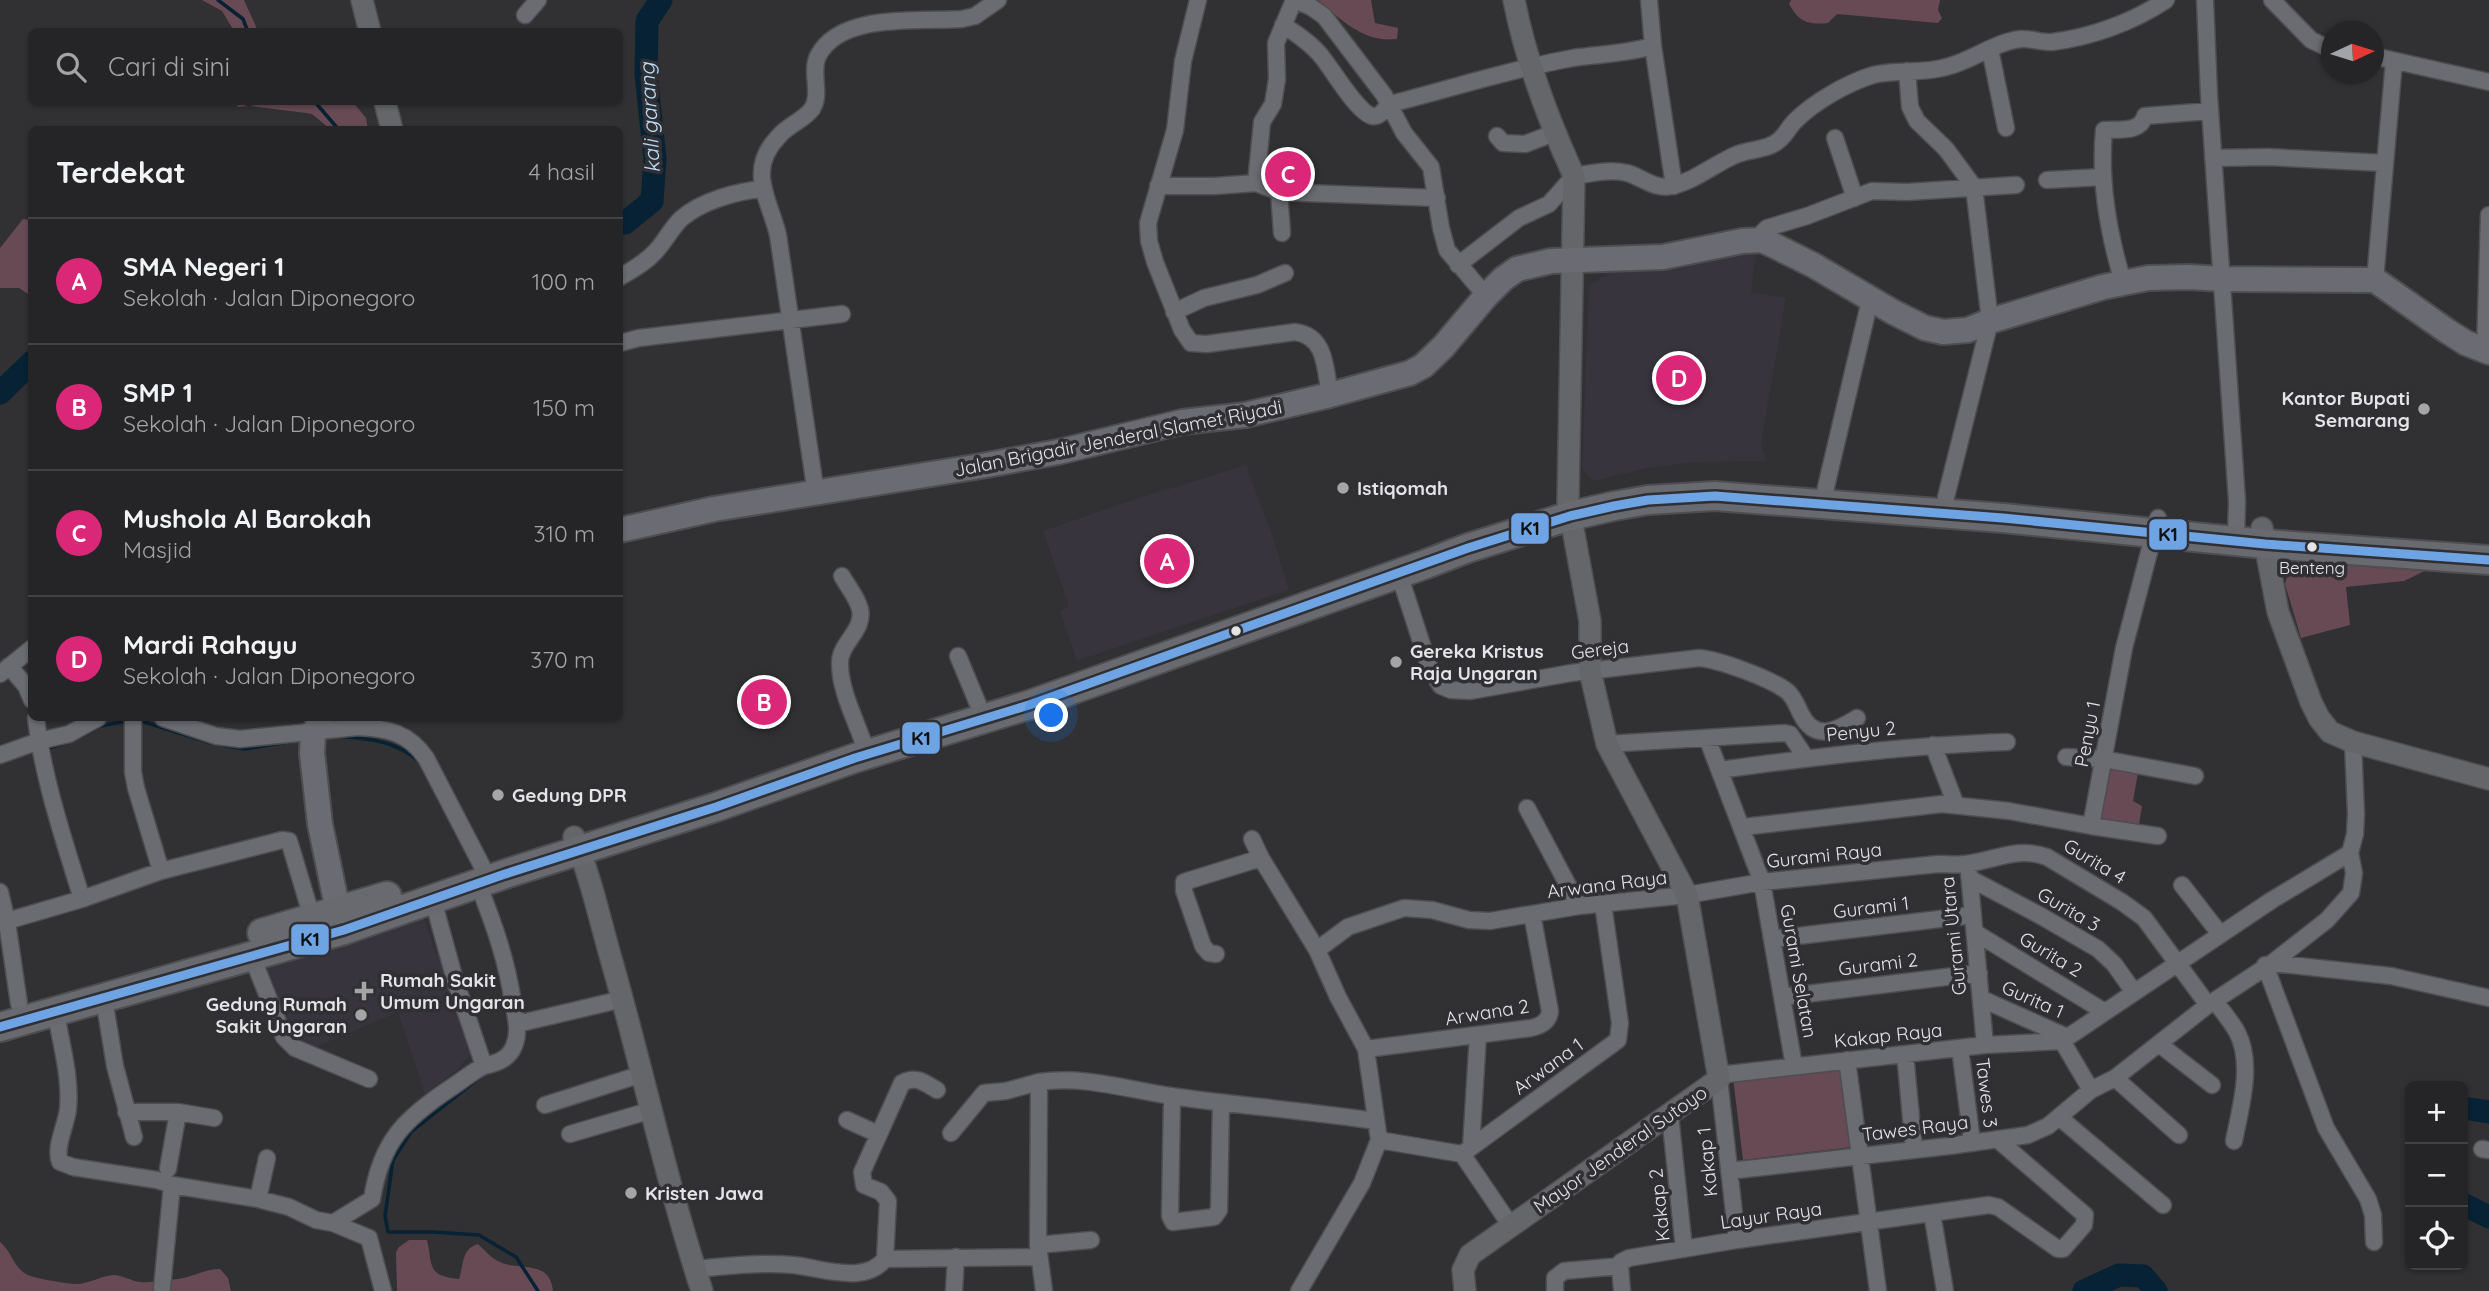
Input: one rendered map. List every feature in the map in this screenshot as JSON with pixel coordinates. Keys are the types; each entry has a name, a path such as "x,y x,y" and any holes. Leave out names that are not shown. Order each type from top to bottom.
{"highway":[{"path":"0,1027 56,1013 251,954 328,924 783,776 855,758 1029,705 1157,653 1464,536 1569,509 1647,485 1716,480 1825,495 2250,534 2489,560"},
{"path":"1233,626 1399,574 1569,509"},
{"path":"2250,534 2489,545"},
{"path":"783,776 863,742 978,704 1157,653"},
{"path":"10,1007 328,924 433,900 484,873"}],"main road":[{"path":"1762,240 1813,265 1916,324 1943,332 1968,330 2123,282 2189,277 2375,280 2447,331 2466,343 2487,351"},
{"name":"Jalan Brigadir Jenderal Slamet Riyadi","path":"623,529 714,509 1020,459 1182,422 1245,415 1330,395 1410,373 1423,366 1486,296 1517,269 1541,262 1573,259 1663,257 1742,241 1762,240"},
{"path":"315,734 328,924"}],"street":[{"path":"362,0 369,28"},
{"path":"525,15 538,0"},
{"path":"816,494 778,236 760,181 766,155 780,134 810,112 815,103 816,63 819,55 834,38 845,31 869,24 975,16 998,0"},
{"path":"1198,0 1183,61 1175,130 1148,223 1149,241 1186,338 1198,345 1295,332 1311,337 1319,344 1330,395"},
{"path":"1256,183 1262,121 1273,104 1277,79 1276,43 1294,0 1324,16 1390,104 1404,133 1431,167 1443,240 1458,265 1486,296"},
{"path":"1514,0 1530,68 1554,133 1574,176"},
{"path":"1649,0 1653,46 1674,186"},
{"path":"1458,265 1519,218 1549,204 1574,176 1612,171 1627,173 1655,186 1674,186 1737,154 1774,144 1800,116 1824,99 1872,75 1944,68 2021,39 2046,42 2095,33 2134,18 2166,0"},
{"path":"2205,0 2213,158 2223,279 2250,534 2278,612 2311,702 2330,732 2353,742 2489,779"},
{"path":"2272,0 2311,40 2321,45"},
{"path":"1283,24 1312,46 1338,83 1370,115 1377,117 1390,104 1573,58 1628,53 1653,46"},
{"path":"1990,49 2007,128"},
{"path":"2384,58 2489,82"},
{"path":"2375,280 2394,61"},
{"path":"1907,71 1910,107 1917,121 1946,149 1974,187 1990,321 1946,505"},
{"path":"386,105 391,126"},
{"path":"2123,282 2111,241 2102,177 2104,130 2137,128 2142,124 2144,116 2210,111"},
{"path":"1497,136 1503,143 1518,144 1554,133"},
{"path":"1835,138 1854,198"},
{"path":"2213,158 2267,157 2384,163"},
{"name":"Mayor Jenderal Sutoyo","path":"1465,1291 1463,1270 1467,1259 1670,1115 1719,1077 1687,895 1606,744 1590,671 1590,621 1569,509 1574,176"},
{"path":"2047,180 2102,177"},
{"path":"1158,186 1256,183 1279,192 1437,198"},
{"path":"1762,240 1763,232 1767,228 1872,191 1907,192 2016,185"},
{"path":"623,275 656,251 672,229 689,213 723,197 743,191 763,190"},
{"path":"1279,192 1282,233"},
{"path":"2487,351 2489,215"},
{"path":"1174,312 1204,298 1257,285 1285,273"},
{"path":"1825,495 1870,300"},
{"path":"623,342 639,338 842,314"},
{"name":"Penyu 1","path":"2091,826 2124,649 2156,526"},
{"name":"Gereja","path":"1399,574 1430,669 1441,686 1451,690 1470,691 1590,671 1704,659 1720,662 1788,692"},
{"path":"842,576 860,608 859,624 839,661 863,742"},
{"path":"28,651 5,670 26,686 28,691"},
{"path":"958,656 978,704"},
{"path":"1788,692 1804,721 1815,731 1831,731 1857,718"},
{"path":"1788,692 1790,734 1805,758"},
{"path":"36,721 62,838 82,899"},
{"path":"0,755 40,745 93,721"},
{"path":"132,721 136,788 161,872"},
{"path":"172,721 230,738 315,734 358,727 401,734 415,744 431,767 484,873 503,951 517,1024 517,1038 510,1054 484,1066 427,1102 404,1124 387,1148 372,1199 333,1223"},
{"path":"1606,744 1790,734"},
{"name":"Gurami Selatan","path":"1707,738 1762,883 1794,1066"},
{"name":"Penyu 2","path":"1720,770 1933,744 2007,742"},
{"path":"2091,1090 2064,1039 2220,934 2350,853 2356,814 2353,742"},
{"path":"1933,744 1956,805"},
{"path":"2066,757 2103,759 2194,776"},
{"path":"1742,827 1929,805 1956,805 2158,836"},
{"path":"1527,808 1579,906"},
{"path":"1252,839 1318,950 1338,997 1366,1049 1379,1140 1362,1183 1303,1290"},
{"path":"4,922 161,872 278,841 289,841 328,924"},
{"path":"577,844 623,999 702,1291"},
{"name":"Gurita 4","path":"1968,872 2000,855 2035,852 2122,902 2144,918 2237,1033 2242,1045 2245,1067 2243,1096 2234,1142"},
{"name":"Tawes Raya","path":"1729,1171 1997,1139 2039,1131 2091,1090 2115,1078 2211,1003 2327,920 2351,893 2354,879 2350,853"},
{"path":"1216,954 1209,953 1203,946 1184,891 1184,882 1261,858"},
{"name":"Gurami Raya","path":"1687,895 1762,883 1938,864 1968,872"},
{"name":"Gurami Utara","path":"1968,872 1985,1045"},
{"name":"Gurita 3","path":"1968,872 2098,949 2114,964 2134,992"},
{"path":"2182,885 2220,934"},
{"path":"0,892 10,1007"},
{"name":"Arwana Raya","path":"1318,950 1348,927 1404,908 1432,910 1480,921 1579,906 1687,895"},
{"path":"433,900 463,1005 484,1066"},
{"name":"Arwana 1","path":"1467,1151 1618,1040 1620,1023 1603,905"},
{"name":"Arwana 2","path":"1366,1049 1531,1028 1548,1020 1550,1011 1532,914"},
{"name":"Gurami 1","path":"1773,939 1973,915"},
{"name":"Gurita 2","path":"1976,933 2105,1012"},
{"path":"251,954 284,1037 295,1048 369,1079"},
{"path":"2374,1242 2373,1215 2368,1199 2326,1128 2269,964 2390,976 2489,998"},
{"name":"Gurami 2","path":"1782,997 1979,973"},
{"path":"104,999 115,1066 134,1137"},
{"path":"517,1024 623,999"},
{"name":"Gurita 1","path":"1982,999 2064,1039"},
{"path":"56,1013 68,1091 66,1127 58,1149 60,1162 73,1167 158,1180 170,1177 289,1206 316,1220 333,1223 369,1238 383,1291"},
{"path":"1478,1035 1467,1151 1511,1226"},
{"name":"Kakap Raya","path":"1719,1077 1847,1060 2064,1039"},
{"path":"2160,1044 2212,1085"},
{"name":"Tawes 3","path":"1960,1048 1972,1142"},
{"path":"1905,1054 1914,1149"},
{"path":"1847,1060 1878,1291"},
{"path":"545,1105 642,1074"},
{"name":"Kakap 1","path":"1719,1077 1737,1240"},
{"path":"2115,1078 2179,1135"},
{"path":"695,1269 757,1263 855,1274 880,1265 885,1259 888,1201 881,1192 864,1185 862,1177 878,1134 902,1083 908,1079 919,1080 937,1090"},
{"path":"951,1133 984,1093 1006,1091 1040,1082 1123,1086 1221,1103 1375,1121"},
{"path":"1040,1082 1039,1251 1044,1291"},
{"path":"1172,1096 1170,1216 1173,1222 1214,1217 1219,1210 1221,1103"},
{"path":"570,1134 652,1110"},
{"path":"126,1112 178,1112 214,1118"},
{"path":"162,1289 170,1177 178,1112"},
{"name":"Kakap 2","path":"1670,1115 1684,1249"},
{"path":"2059,1117 2163,1205"},
{"path":"847,1120 878,1134"},
{"name":"Layur Raya","path":"1555,1291 1555,1278 1564,1271 1620,1266 1621,1262 1629,1258 1737,1240 1994,1205 2057,1249 2065,1248 2084,1225 2085,1215 1997,1139"},
{"path":"1379,1140 1467,1151"},
{"path":"258,1199 267,1158"},
{"path":"1932,1213 1945,1291"},
{"path":"885,1259 1039,1251 1091,1240"},
{"path":"954,1291 956,1257"},
{"path":"1620,1266 1622,1291"},
{"path":"852,1291 855,1274"}],"shaded area":[{"path":"202,0 244,0 257,28 232,28 222,11"},
{"path":"1318,0 1371,0 1375,23 1398,28 1397,39 1364,34 1344,22"},
{"path":"1791,0 1940,0 1938,10 1942,18 1938,23 1837,14 1828,23 1815,23 1805,21 1797,15 1789,4"},
{"path":"237,105 355,105 366,118 367,126 326,126 312,114 250,106"},
{"path":"23,219 28,220 28,294 19,288 0,288 0,248"},
{"path":"1745,252 1756,254 1751,292 1786,298 1761,443 1766,461 1697,462 1648,468 1593,481 1582,469 1589,286 1611,271 1660,271"},
{"path":"1246,465 1289,590 1077,661 1060,611 1069,606 1043,531"},
{"path":"2296,559 2439,564 2404,581 2346,587 2350,625 2301,638 2285,584 2289,569"},
{"path":"2107,763 2138,773 2133,801 2142,806 2138,830 2094,822"},
{"name":"Rumah Sakit Umum Ungaran","path":"424,919 436,954 450,949 473,1051 457,1070 425,1094 398,1012 316,1047 299,1044 290,1036 260,970"},
{"path":"1841,1065 1852,1147 1743,1160 1733,1078"},
{"path":"409,1240 427,1240 433,1268 441,1275 459,1279 466,1254 478,1244 501,1263 542,1271 551,1282 553,1291 397,1291 396,1252"},
{"path":"0,1242 23,1272 44,1279 76,1284 113,1275 149,1282 183,1278 220,1269 228,1278 231,1291 0,1291"}],"waterway":[{"path":"218,0 243,19 246,28"},
{"name":"kali garang","path":"623,223 652,201 655,159 646,74 647,21 661,0"},
{"path":"318,105 336,126"},
{"name":"kali garang","path":"0,393 28,366"},
{"path":"82,736 100,726 127,721"},
{"path":"141,721 211,743 245,749 294,741"},
{"path":"336,736 391,745 420,762"},
{"path":"46,749 68,742"},
{"path":"483,1075 411,1132 393,1160 385,1216 388,1232 479,1235 516,1257 538,1291"},
{"path":"2468,1109 2489,1112"},
{"path":"2468,1206 2489,1217"},
{"path":"2084,1291 2119,1275 2143,1276 2156,1291"}],"transit line":[{"name":"K1","path":"0,1027 344,930 855,758 1029,705 1468,548 1570,516 1614,506 1648,500 1715,496 2003,518 2265,544 2489,560"}],"place":[{"name":"Mushola Al Barokah","path":"1288,174"},
{"name":"Mardi Rahayu","path":"1679,378"},
{"name":"Kantor Bupati Semarang","path":"2424,409"},
{"name":"Istiqomah","path":"1343,488"},
{"name":"Benteng","path":"2312,547"},
{"name":"SMA Negeri 1","path":"1167,561"},
{"name":"Gereka Kristus Raja Ungaran","path":"1396,662"},
{"name":"SMP 1","path":"764,702"},
{"name":"Gedung DPR","path":"498,795"},
{"name":"Rumah Sakit Umum Ungaran","path":"364,991"},
{"name":"Gedung Rumah Sakit Ungaran","path":"361,1015"},
{"name":"Kristen Jawa","path":"631,1193"}]}
